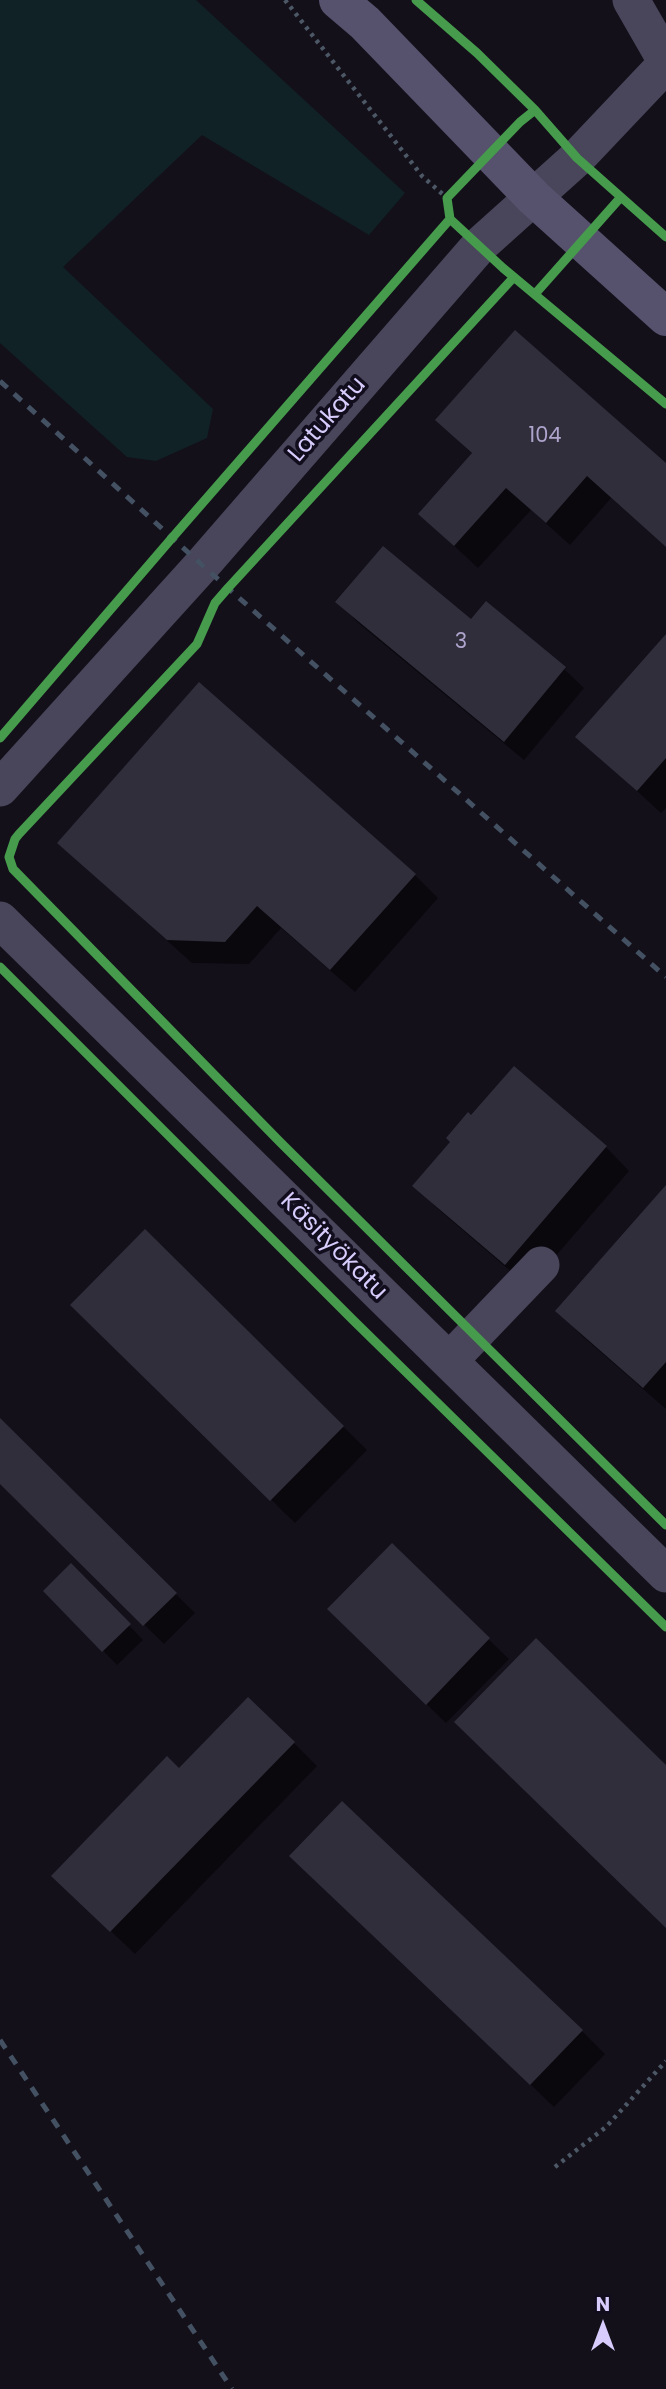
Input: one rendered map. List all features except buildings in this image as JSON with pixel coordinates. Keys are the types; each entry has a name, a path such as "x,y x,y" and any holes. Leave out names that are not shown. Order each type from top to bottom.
{"main road":[{"path":"338,0 365,23 534,198 666,317"}],"street":[{"path":"631,0 666,62"},
{"name":"Latukatu","path":"0,788 202,565 480,245 577,158 666,62"},
{"name":"Käsityökatu","path":"0,920 666,1574"},
{"path":"449,1361 541,1265"}],"path":[{"path":"285,0 422,176 447,198 450,219 480,245"},
{"path":"447,198 490,153"},
{"path":"555,2167 606,2127 666,2062"}],"shaded area":[{"path":"0,0 196,0 405,193 369,235 202,135 63,267 213,409 207,438 156,461 127,457 0,343"}],"railway":[{"path":"0,381 202,565 666,977"},
{"path":"0,2040 232,2389"}],"cycle path":[{"path":"416,0 477,53 535,110 577,158 666,237"},
{"path":"535,110 520,122 447,198 450,219 503,268 666,404"},
{"path":"535,294 621,197"},
{"path":"0,738 450,219"},
{"path":"514,277 228,588 215,603 197,644 19,834 9,857 13,869 280,1142 666,1525"},
{"path":"0,967 353,1320 666,1627"}]}
